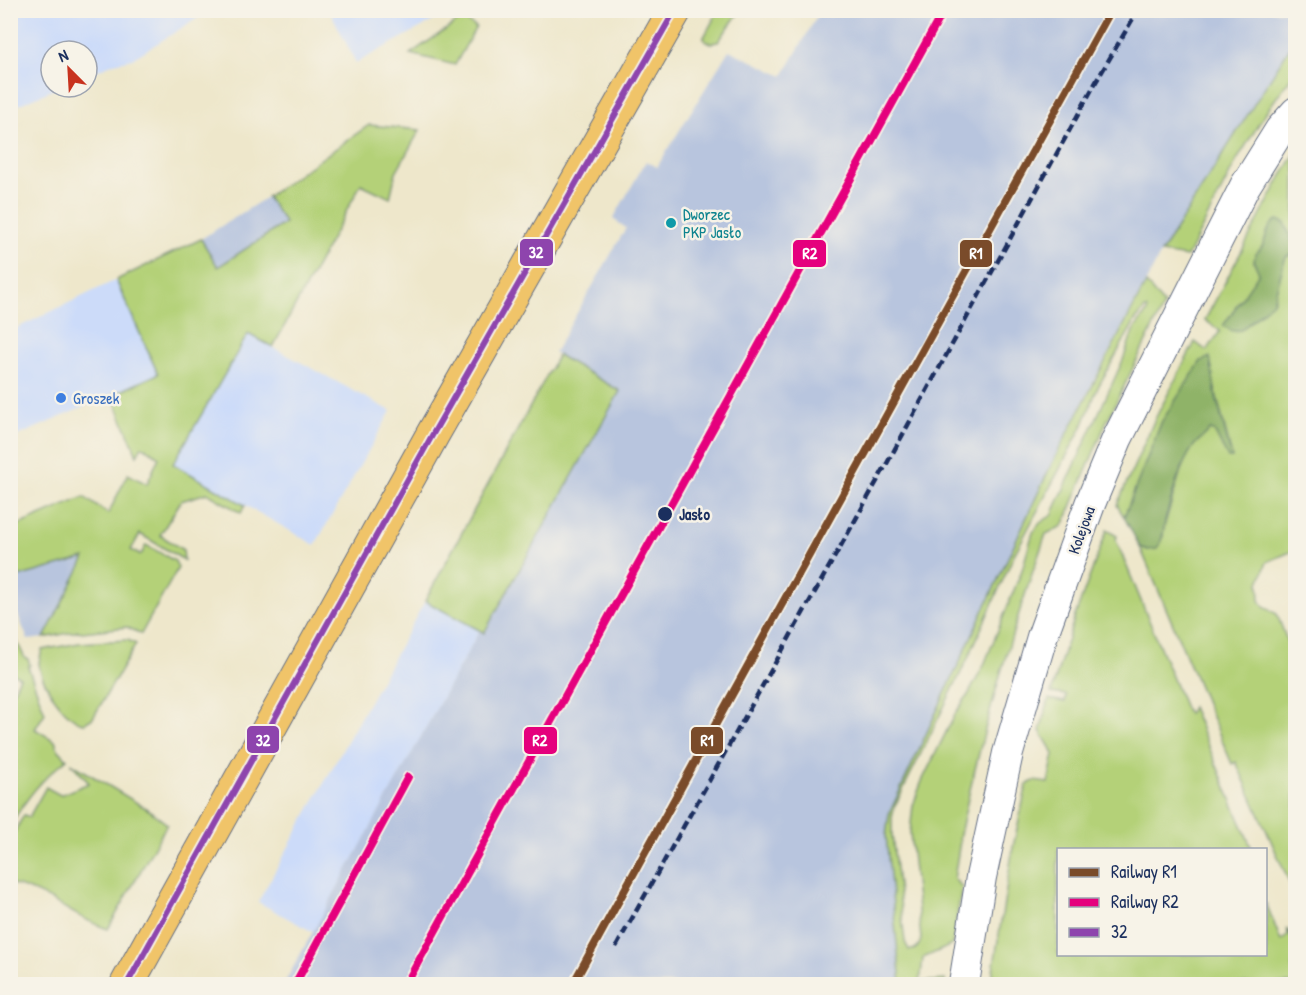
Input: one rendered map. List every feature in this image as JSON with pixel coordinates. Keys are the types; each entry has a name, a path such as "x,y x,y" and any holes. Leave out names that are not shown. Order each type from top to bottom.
{"main road":[{"path":"127,984 434,432 675,10"}],"street":[{"name":"Kolejowa","path":"964,984 981,877 1008,753 1042,637 1090,504 1117,439 1245,186 1280,130 1296,112"}],"shaded area":[{"path":"11,10 209,10 132,59 99,70 99,39 39,39 39,96 11,108"},
{"path":"330,11 451,11 356,63"},
{"path":"820,11 1295,11 1295,40 1161,253 1091,386 1051,465 889,814 886,836 901,984 284,984 480,630 485,632 620,391 554,353 626,228 613,219 646,161 657,167 729,50 783,76"},
{"path":"267,197 285,223 217,267 201,239"},
{"path":"116,280 158,374 11,439 11,331"},
{"path":"248,334 391,411 315,545 173,464"},
{"path":"86,558 44,638 28,640 11,598 10,579"},
{"path":"425,601 480,630 313,932 258,902"}],"green space":[{"path":"718,11 740,11 718,42 711,43 703,39"},
{"path":"466,16 469,23 476,27 455,65 410,54"},
{"path":"1295,39 1295,72 1266,112 1237,160 1187,257 1161,253"},
{"path":"369,125 420,130 396,172 390,198 361,184 273,347 248,334 173,464 245,505 241,513 207,493 181,501 160,535 183,550 184,560 140,534 131,550 141,555 146,545 175,561 178,568 141,634 127,627 79,631 44,638 85,558 11,579 11,528 84,497 108,514 128,474 147,484 159,457 142,446 137,455 112,395 158,374 116,280 201,239 218,267 285,223 267,197"},
{"path":"1295,154 1295,249 1285,223 1266,234 1264,246 1255,254 1254,262 1260,273 1223,326 1241,330 1273,302 1285,259 1295,254 1295,550 1267,562 1259,583 1260,600 1264,607 1277,614 1295,662 1295,895 1236,762 1232,764 1140,547 1148,550 1163,537 1183,463 1194,444 1210,430 1214,431 1232,457 1213,381 1162,421 1124,517 1117,505 1154,421 1195,342 1207,351 1220,331 1205,320"},
{"path":"1277,220 1285,223 1295,254 1285,259 1273,302 1241,330 1232,331 1223,326 1259,273 1254,262 1255,254 1262,246 1270,227"},
{"path":"1146,283 1164,305 1106,423 1063,526 1046,534 997,685 959,839 954,879 962,887 952,945 923,958 920,982 945,980 945,984 901,984 886,836 889,814 1051,465","holes":["1147,309 1133,331 1123,360 1052,515 1040,523 1033,532 1022,570 984,665 955,714 922,781 913,805 910,833 921,939 914,950 909,950 905,942 892,835 894,808 970,654 1014,555 1082,427 1098,387 1135,321"]},
{"path":"558,355 620,391 484,633 425,601"},
{"path":"1210,357 1216,396 1232,458 1228,458 1214,431 1210,430 1195,445 1177,481 1161,542 1157,549 1148,550 1140,547 1124,517 1162,421 1201,361"},
{"path":"1107,530 1117,536 1116,540 1185,708 1188,714 1192,707 1252,848 1057,848 1057,956 1267,956 1267,906 1281,941 1288,935 1287,928 1295,944 1295,968 1292,966 1295,984 991,984 1013,847 1027,784 1034,781 1048,783 1054,754 1040,731 1049,699 1065,702 1066,695 1051,693 1075,616"},
{"path":"15,638 25,658 28,659 30,665 28,667 45,713 35,729 55,741 58,749 67,759 36,789 11,824 11,696 20,677 11,672 11,644"},
{"path":"128,640 136,644 93,718 85,723 70,716 44,681 39,664 42,650 79,643"},
{"path":"71,763 149,810 167,824 108,929 84,919 38,893 11,884 11,838 24,815 29,817 46,787 60,795 89,783"}],"railway":[{"path":"573,984 1111,10"},
{"path":"616,947 1138,10"},
{"path":"295,984 408,777"}],"rail line":[{"name":"R2","path":"406,984 944,10"},
{"name":"R1","path":"573,984 1111,10"},
{"name":"R2","path":"295,984 408,777"}],"transit line":[{"name":"32","path":"127,984 434,432 675,10"}],"place":[{"name":"Dworzec PKP Jasło","path":"671,223"},
{"name":"Groszek","path":"61,398"},
{"name":"Jasło","path":"665,514"}]}
